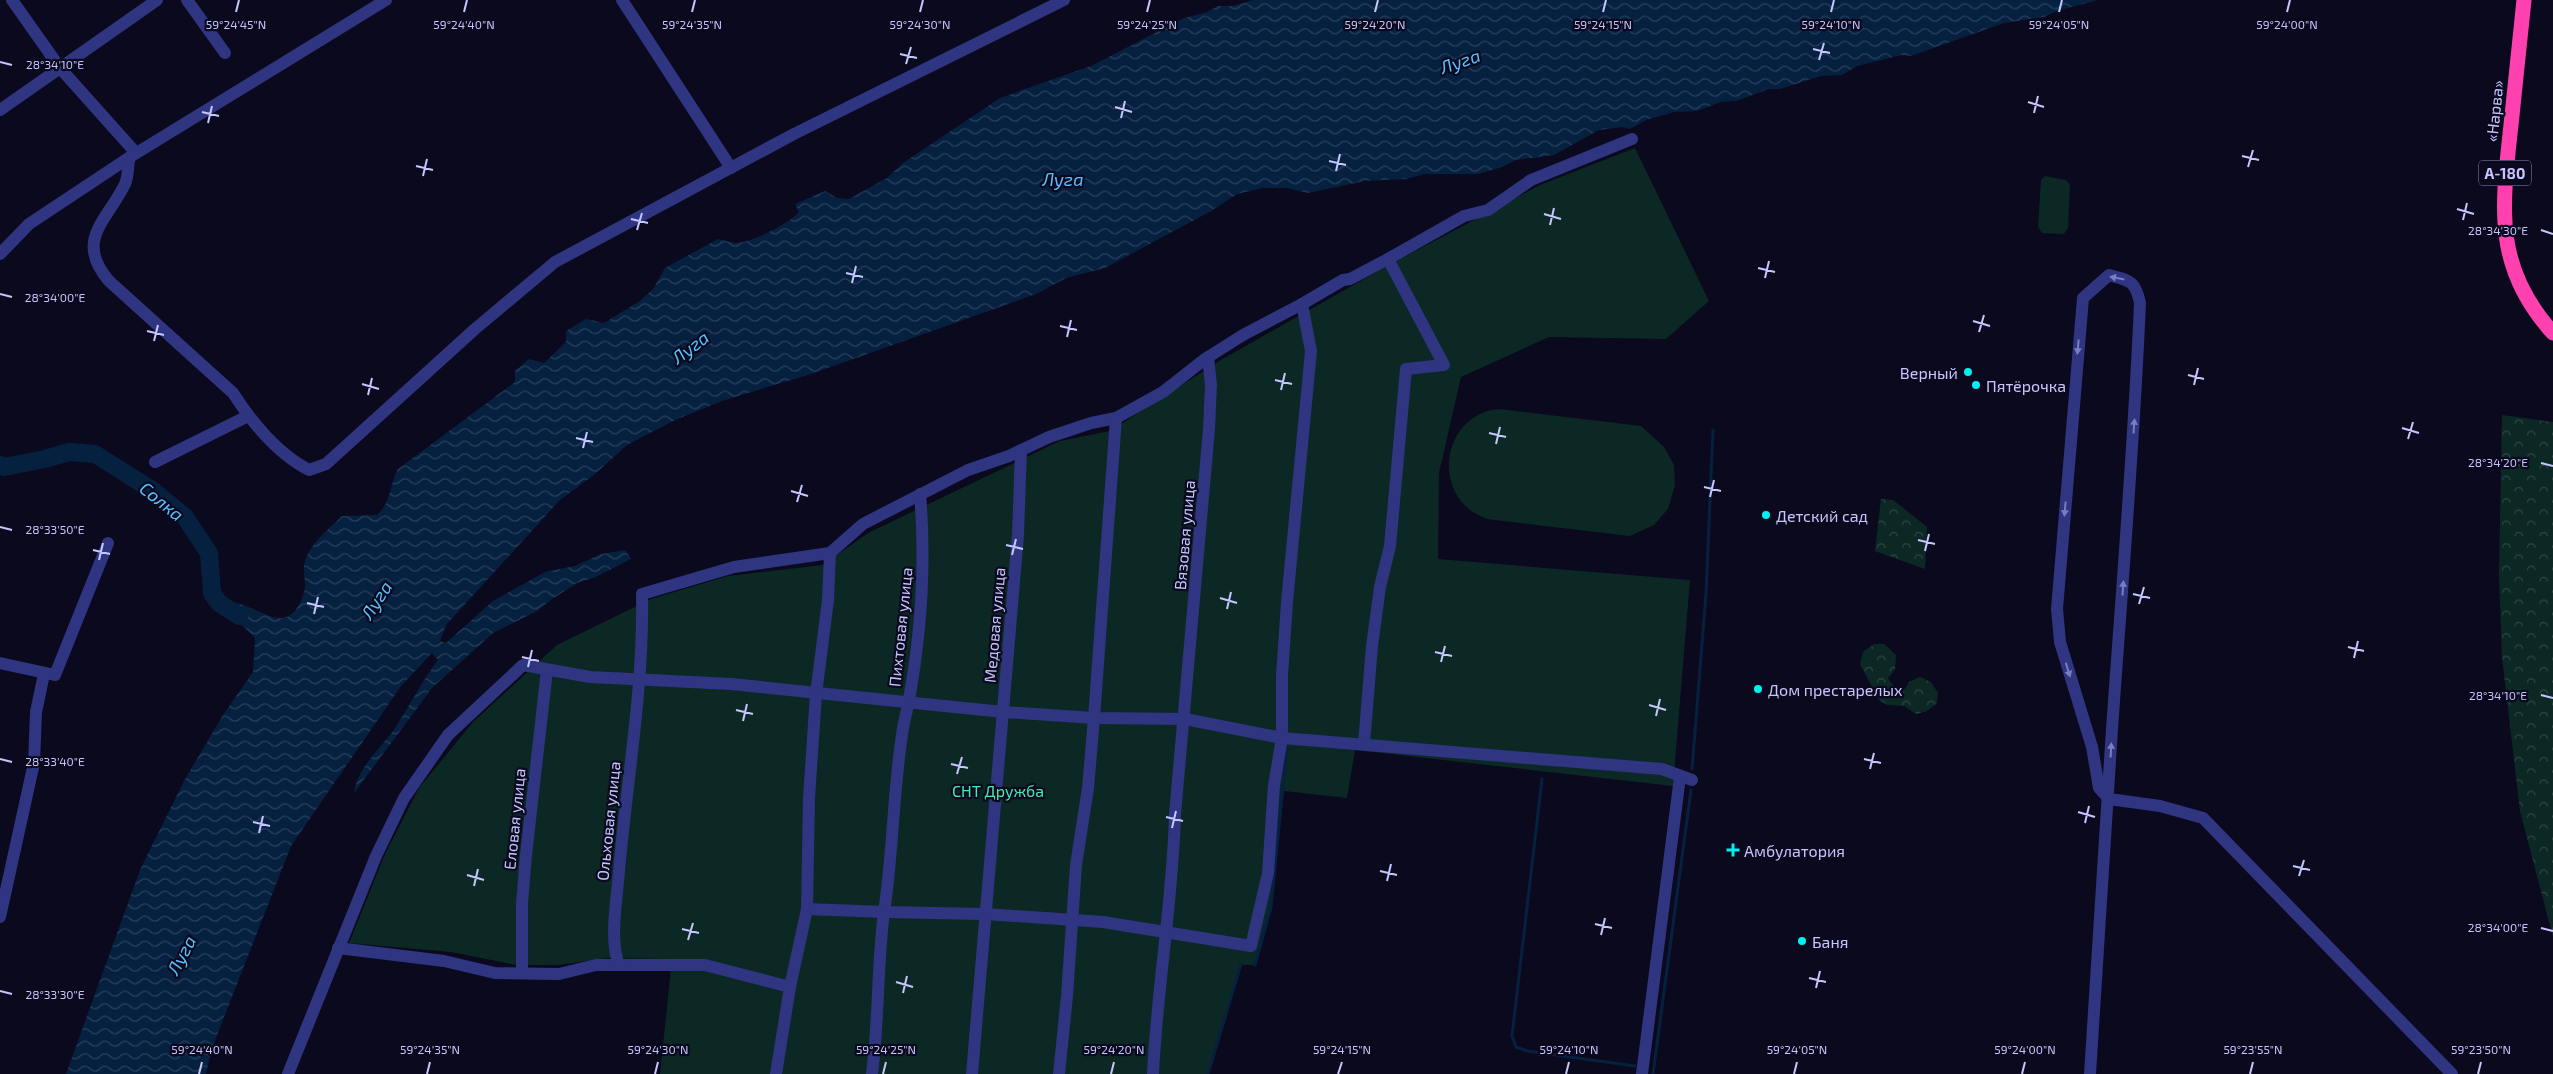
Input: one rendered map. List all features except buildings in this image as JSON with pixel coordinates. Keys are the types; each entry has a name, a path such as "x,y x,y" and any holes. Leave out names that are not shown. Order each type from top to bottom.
{"highway":[{"name":"«Нарва»","path":"2524,0 2503,197 2504,231 2521,288 2542,321 2553,333"}],"street":[{"path":"12,0 60,68 133,155"},
{"path":"0,110 157,0"},
{"path":"188,0 225,53"},
{"path":"0,254 29,224 133,155 386,0"},
{"path":"622,0 731,168"},
{"path":"133,155 124,186 99,223 95,236 94,255 98,268 109,281 232,393 248,416 295,463 308,470 326,464 475,329 555,262 794,134 1064,0"},
{"path":"776,1074 790,987 808,909 809,798 816,694 825,634 830,553 864,524 968,470 1091,423 1116,418 1163,392 1208,357 1343,280 1350,279 1388,259 1464,216 1488,210 1531,180 1632,139"},
{"path":"1364,744 1372,646 1380,587 1390,546 1406,369 1444,365 1388,259"},
{"path":"2090,1074 2109,799 2140,303 2137,290 2131,281 2110,275 2083,298 2057,609 2060,642 2092,748 2099,788 2109,799 2160,806 2203,818 2452,1074"},
{"path":"808,909 985,914 1072,920 1251,946 1268,873 1274,785 1282,738 1282,676 1311,352 1302,304"},
{"name":"Вязовая улица","path":"1153,1074 1164,932 1174,850 1175,814 1185,718 1209,429 1211,385 1208,357"},
{"path":"155,462 248,416"},
{"path":"1059,1074 1072,920 1094,718 1116,418"},
{"name":"Медовая улица","path":"972,1074 1018,535 1021,450"},
{"name":"Пихтовая улица","path":"872,1074 877,1039 878,966 894,831 902,734 908,704 922,591 923,524 920,494"},
{"path":"0,663 44,674 56,675 108,543"},
{"name":"Ольховая улица","path":"619,965 614,953 617,891 639,678 642,594 734,567 830,553"},
{"path":"288,1074 376,856 404,798 448,734 524,665 590,677 731,684 908,704 1003,712 1094,718 1185,718 1282,738 1662,770 1686,778 1642,1074"},
{"name":"Еловая улица","path":"522,972 522,904 526,855 547,670"},
{"path":"0,918 34,764 36,712 44,674"},
{"path":"338,948 444,961 495,973 559,974 596,965 705,965 790,987"}],"green space":[{"name":"СНТ Дружба","path":"1635,148 1709,301 1666,339 1549,337 1461,377 1439,473 1438,559 1690,580 1673,786 1355,750 1347,798 1284,791 1271,907 1255,965 1241,965 1208,1074 660,1074 672,959 609,958 558,965 516,965 451,952 349,943 385,854 419,788 473,722 557,645 651,599 728,576 823,565 868,533 1060,441 1110,431 1221,360 1387,266 1540,185"},
{"path":"2045,176 2066,180 2070,185 2068,228 2064,234 2042,233 2038,227 2041,180"},
{"path":"1499,409 1641,426 1664,447 1674,465 1675,485 1668,509 1654,525 1630,536 1487,519 1474,513 1458,497 1451,482 1449,465 1451,449 1458,435 1468,422 1482,413"},
{"path":"2502,415 2553,422 2553,937 2520,811 2502,657 2499,575"},
{"path":"1881,499 1893,500 1927,527 1925,569 1875,551"},
{"path":"1874,644 1884,644 1896,655 1895,670 1888,678 1893,685 1905,689 1909,682 1920,677 1931,682 1938,693 1937,703 1927,711 1916,714 1904,706 1887,705 1879,700 1860,664 1863,652"}],"water":[{"name":"Луга","path":"1253,0 2098,0 2057,11 2044,17 2004,23 1911,56 1901,55 1857,66 1842,75 1821,76 1780,89 1769,89 1736,101 1721,102 1697,111 1674,112 1646,120 1630,129 1623,127 1599,130 1554,155 1516,160 1499,168 1478,174 1425,174 1406,179 1365,181 1308,193 1287,188 1263,188 1237,194 1211,211 1105,268 1066,278 1036,294 811,374 722,401 675,420 627,445 595,474 560,500 446,625 440,641 446,643 493,601 545,572 575,566 601,554 625,550 631,559 596,577 577,583 537,611 493,633 432,688 354,793 360,774 365,766 397,725 438,660 432,653 401,686 291,846 212,1048 206,1074 66,1074 140,870 184,781 223,715 253,672 255,638 227,613 219,603 231,602 243,605 278,618 288,616 297,608 304,592 304,568 308,553 318,539 342,516 377,515 388,499 398,469 515,382 515,371 529,359 544,363 566,342 566,331 586,319 604,323 640,301 653,289 665,268 718,239 738,243 771,231 787,222 799,212 795,204 825,191 837,198 849,199 887,178 903,163 1000,98 1091,66 1184,18 1207,12 1218,6 1232,6"}],"waterway":[{"path":"1692,769 1706,594 1713,430"},
{"name":"Солка","path":"0,465 4,467 69,452 95,454 152,490 185,517 209,553 212,593 219,603 239,616"},
{"path":"1255,965 1271,907 1287,746"},
{"path":"1542,779 1512,1036 1516,1047 1527,1051 1635,1066"},
{"path":"1653,1074 1691,790"},
{"path":"1208,1074 1241,964"}],"place":[{"name":"Верный","path":"1968,372"},
{"name":"Пятёрочка","path":"1976,385"},
{"name":"Детский сад","path":"1766,515"},
{"name":"Дом престарелых","path":"1758,689"},
{"name":"Амбулатория","path":"1733,850"},
{"name":"Баня","path":"1802,941"}]}
